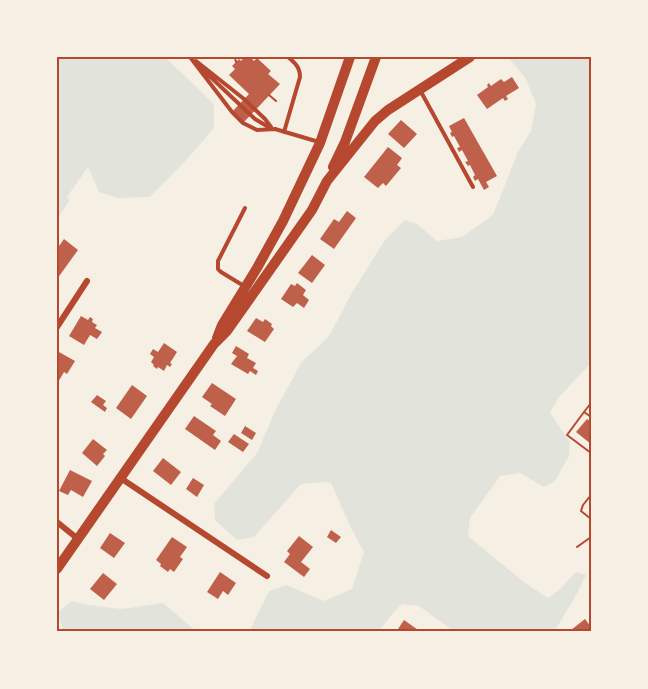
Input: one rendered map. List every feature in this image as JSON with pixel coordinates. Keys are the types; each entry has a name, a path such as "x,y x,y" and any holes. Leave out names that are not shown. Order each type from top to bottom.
{"main road":[{"path":"250,290 320,143 350,57"},
{"path":"57,570 214,344 222,326 312,210 345,142 376,57"},
{"path":"327,181 375,121 388,110 470,57"}],"street":[{"path":"57,327 87,281"},
{"path":"122,478 267,576"},
{"path":"57,522 78,539"}],"lane":[{"path":"190,57 243,123 257,130 272,128"},
{"path":"190,57 239,95 266,119 272,128"},
{"path":"190,57 255,119 272,128 320,143"},
{"path":"284,132 300,77 296,64 288,57"},
{"path":"420,89 473,187"},
{"path":"245,208 218,264 218,269 250,290"}],"path":[{"path":"235,58 236,62"},
{"path":"269,95 276,101"},
{"path":"591,403 567,435 591,453"},
{"path":"584,412 591,417"},
{"path":"591,495 581,511 591,519"},
{"path":"577,547 591,537"}],"shaded area":[{"path":"57,57 165,57 214,104 214,128 150,197 118,198 99,192 88,167 67,197 70,200 57,219"},
{"path":"508,57 591,57 591,363 559,397 550,413 570,442 569,456 555,481 544,487 520,473 500,476 470,518 468,536 525,583 548,598 576,572 586,575 554,632 455,632 419,606 402,604 378,632 249,632 269,591 286,585 324,601 352,589 364,552 331,483 301,484 254,537 237,540 215,520 214,504 257,453 276,409 301,363 329,336 353,291 385,240 405,220 417,224 437,241 462,237 493,215 518,152 531,131 536,104 526,79"},
{"path":"71,601 122,609 163,603 197,632 64,632 57,613"}],"building":[{"path":"244,57 250,57 254,61 257,58 271,71 268,74 280,84 243,123 232,112 249,94 229,75 235,69 232,66"},
{"path":"512,77 519,88 506,96 508,99 505,101 503,98 487,109 477,95 488,87 489,83 491,86 501,79 504,82"},
{"path":"464,118 497,176 486,182 489,187 484,190 478,179 475,181 470,165 468,166 465,162 468,161 462,150 459,152 457,148 460,147 450,133 452,132 449,126"},
{"path":"401,120 417,134 404,148 388,134"},
{"path":"388,147 402,158 397,165 401,168 386,186 383,183 378,188 364,177"},
{"path":"347,211 356,218 334,249 320,239 334,219 339,222"},
{"path":"64,239 78,250 57,279 57,249"},
{"path":"312,255 325,265 312,283 298,273"},
{"path":"297,283 306,290 303,295 309,300 304,308 297,303 293,307 281,299 291,284 295,286"},
{"path":"81,316 88,320 90,317 93,319 92,322 97,325 95,328 102,332 97,339 90,335 84,345 69,336"},
{"path":"256,318 263,322 265,319 272,324 274,329 265,342 247,331"},
{"path":"164,343 177,352 170,367 167,365 164,371 153,366 151,362 154,357 150,354 153,349 158,352"},
{"path":"236,346 249,354 247,358 256,363 253,368 258,371 256,375 250,371 248,374 231,364 237,356 232,353"},
{"path":"59,352 75,361 67,374 64,372 57,384 57,355"},
{"path":"212,383 236,399 225,416 210,406 212,404 202,397"},
{"path":"132,385 147,396 131,419 116,408"},
{"path":"97,395 106,401 103,405 107,408 105,412 91,402"},
{"path":"194,416 216,431 213,435 221,441 215,450 185,429"},
{"path":"587,419 591,422 591,444 576,432"},
{"path":"245,426 256,433 252,440 241,433"},
{"path":"234,434 249,444 243,452 228,442"},
{"path":"93,439 107,450 97,466 82,453"},
{"path":"163,458 181,472 171,485 153,471"},
{"path":"70,470 92,481 83,497 71,490 68,495 59,491"},
{"path":"193,478 204,485 197,497 186,489"},
{"path":"331,530 341,537 336,543 327,537"},
{"path":"110,533 125,543 114,558 100,548"},
{"path":"299,536 313,547 301,562 310,569 304,577 284,562 290,554 287,551"},
{"path":"172,537 187,547 180,557 183,559 174,572 170,569 168,572 156,560"},
{"path":"220,572 236,583 228,595 223,591 218,599 207,592"},
{"path":"103,573 117,584 104,600 90,589"},
{"path":"585,619 591,627 591,632 572,632 571,630"},
{"path":"404,620 421,632 396,632"}]}
